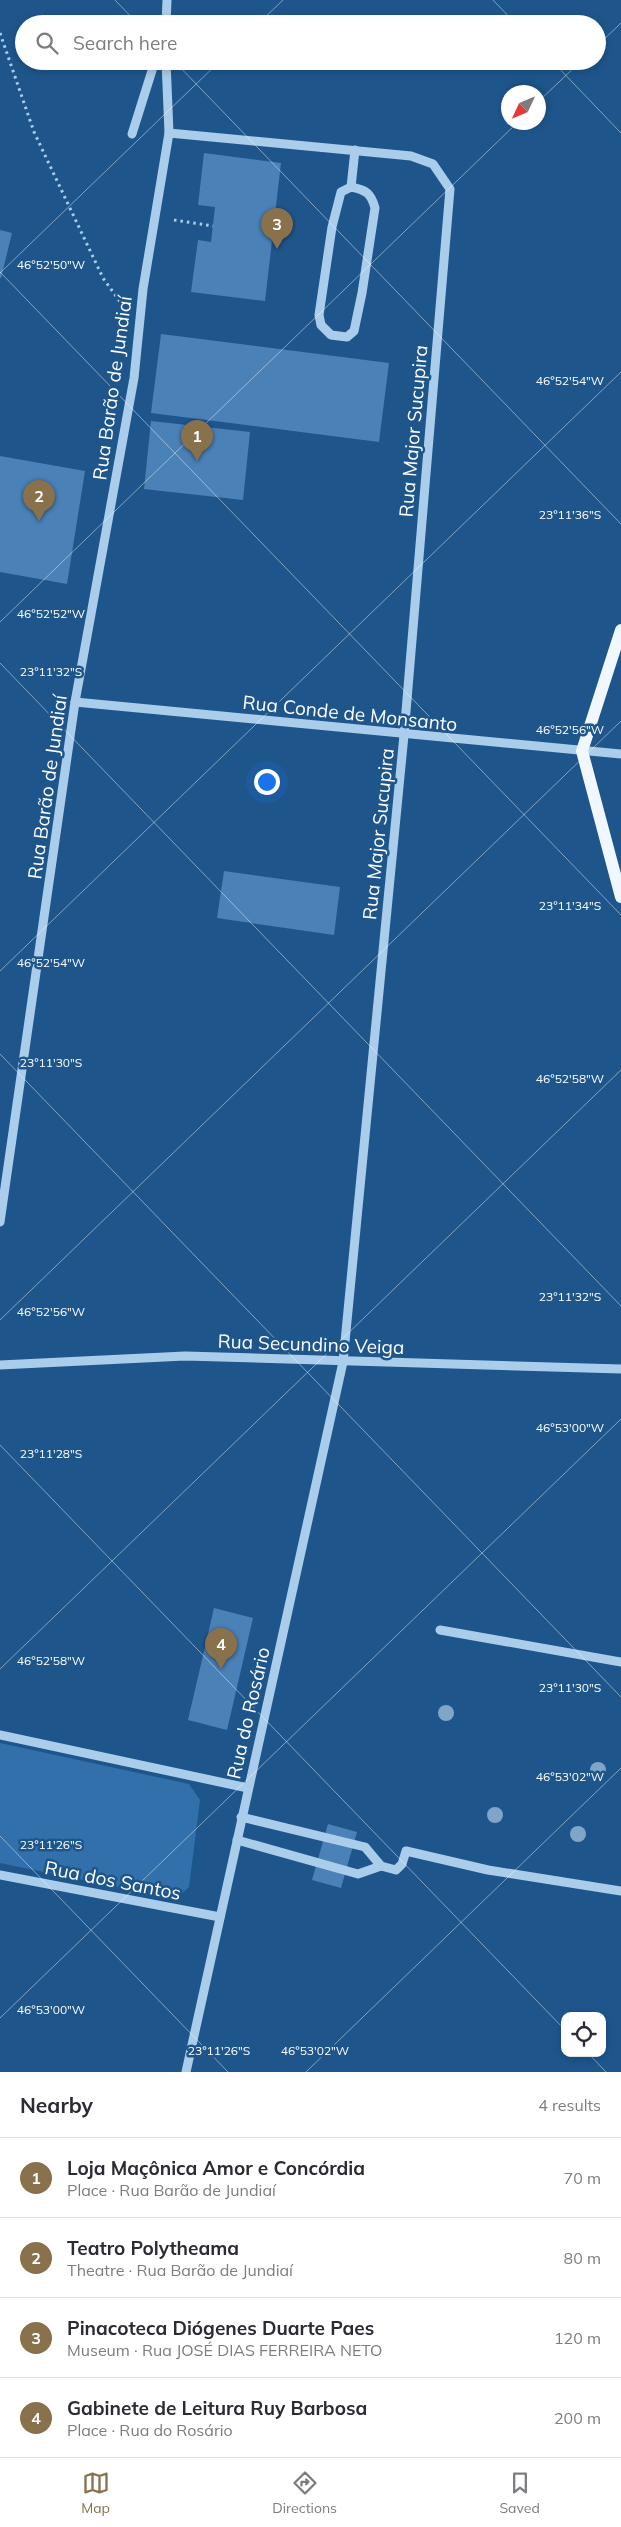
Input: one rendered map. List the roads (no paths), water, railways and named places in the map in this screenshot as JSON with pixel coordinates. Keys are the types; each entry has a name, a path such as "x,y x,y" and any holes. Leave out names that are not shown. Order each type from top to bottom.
{"main road":[{"path":"621,630 582,751 621,897"}],"street":[{"path":"166,15 167,0"},
{"path":"132,134 152,70"},
{"name":"Rua Barão de Jundiaí","path":"0,1222 75,702 134,378 143,289 169,132 166,70"},
{"path":"169,132 355,150 350,187"},
{"name":"Rua Major Sucupira","path":"343,1362 404,734 450,189 433,164 411,156 355,150"},
{"path":"350,187 365,190 372,197 374,208 362,293 354,331 347,337 341,338 328,334 321,325 319,315 332,227 341,192 350,187"},
{"name":"Rua Conde de Monsanto","path":"75,702 621,754"},
{"name":"Rua Secundino Veiga","path":"0,1365 185,1356 621,1369"},
{"name":"Rua do Rosário","path":"186,2072 343,1362"},
{"path":"440,1630 621,1662"},
{"path":"0,1735 248,1788"},
{"path":"241,1817 365,1847 381,1866"},
{"path":"237,1840 358,1874 381,1866 396,1870 399,1868 406,1852 488,1870 621,1892"},
{"name":"Rua dos Santos","path":"0,1875 220,1917"}],"place":[{"name":"Pinacoteca Diógenes Duarte Paes","path":"277,249"},
{"name":"Loja Maçônica Amor e Concórdia","path":"197,461"},
{"name":"Teatro Polytheama","path":"39,521"},
{"name":"Gabinete de Leitura Ruy Barbosa","path":"221,1669"}]}
